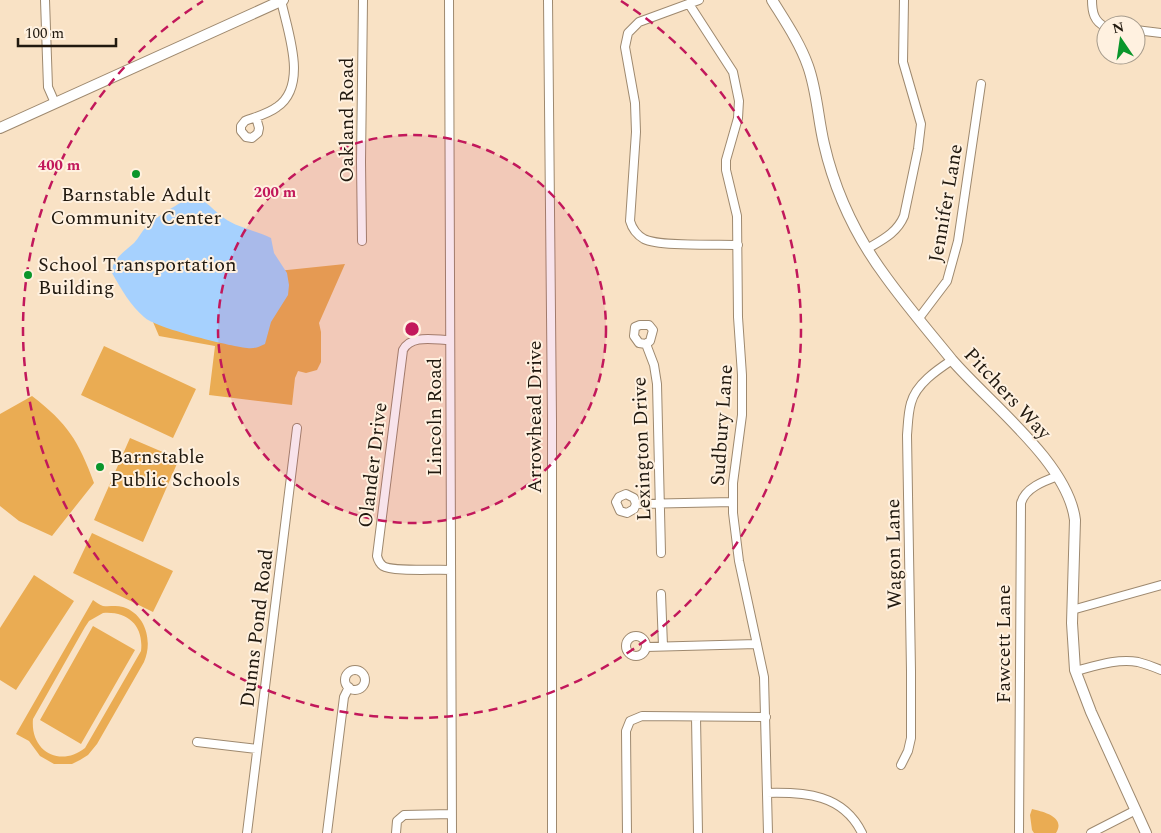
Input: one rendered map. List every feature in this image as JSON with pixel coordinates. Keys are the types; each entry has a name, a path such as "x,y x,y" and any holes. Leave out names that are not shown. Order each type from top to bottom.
{"main road":[{"path":"0,128 282,0"},
{"name":"Pitchers Way","path":"772,0 808,65 814,88 821,132 831,171 845,208 867,249 882,273 952,360 1035,446 1058,476 1071,502 1075,520 1072,610 1073,656 1076,671 1091,712 1146,833"}],"street":[{"path":"45,0 48,87 55,103"},
{"path":"256,117 282,103 289,94 293,82 294,62 282,0"},
{"name":"Oakland Road","path":"362,241 363,0"},
{"name":"Lincoln Road","path":"449,0 452,833"},
{"name":"Arrowhead Drive","path":"548,0 552,419 552,833"},
{"path":"699,0 639,22 632,28 626,38 626,58 635,103 636,132 630,221 636,233 648,240 665,243 738,244"},
{"path":"867,249 898,228 904,216 920,135 920,117 903,62 904,0"},
{"path":"1092,0 1092,11 1096,18"},
{"name":"Sudbury Lane","path":"689,4 730,66 737,86 739,112 726,160 726,170 737,216 738,317 742,366 742,404 732,502 739,561 764,677 768,833"},
{"path":"1146,31 1161,32"},
{"name":"Jennifer Lane","path":"919,318 947,281 958,241 981,84"},
{"name":"Olander Drive","path":"450,340 413,340 406,344 403,350 377,556 379,562 385,567 451,570"},
{"name":"Lexington Drive","path":"646,344 654,365 657,384 661,553"},
{"name":"Wagon Lane","path":"901,765 908,751 911,738 907,435 909,411 913,397 921,386 940,368 952,360"},
{"name":"Dunns Pond Road","path":"247,833 297,428"},
{"name":"Fawcett Lane","path":"1019,833 1021,503 1024,496 1031,489 1058,476"},
{"path":"636,504 732,502"},
{"path":"1072,610 1161,585"},
{"path":"661,594 663,646"},
{"path":"646,647 758,644"},
{"path":"1076,671 1112,662 1128,661 1161,670"},
{"path":"327,833 344,697 349,687"},
{"path":"627,833 626,731 628,724 642,716 766,717"},
{"path":"696,717 698,833"},
{"path":"197,742 257,749"},
{"path":"767,793 802,793 826,799 842,808 851,816 862,833"},
{"path":"1091,833 1136,810"},
{"path":"396,833 398,819 404,815 452,814"}],"shaded area":[{"path":"124,254 268,272 345,264 319,323 321,332 321,362 317,370 306,373 298,371 295,378 292,405 209,395 215,346 159,336"},
{"path":"104,346 196,389 173,438 81,395"},
{"path":"32,396 63,424 83,455 94,483 52,536 19,521 0,506 0,414"},
{"path":"130,438 179,459 143,542 94,520"},
{"path":"92,533 173,571 153,612 73,573"},
{"path":"34,575 74,601 16,690 0,680 0,628"},
{"path":"93,600 103,606 123,607 137,616 146,630 147,654 97,744 88,755 72,764 54,764 40,756 29,741 16,734","holes":["103,613 112,613 127,618 137,627 140,634 141,651 85,748 75,754 66,756 48,753 36,740 33,730 33,719 89,621"]},
{"path":"93,626 135,650 81,744 40,720"},
{"path":"1032,809 1048,814 1056,819 1058,827 1056,833 1034,833 1030,815"}],"water":[{"path":"192,197 206,203 229,221 271,238 274,253 287,273 288,295 271,322 265,344 259,347 238,347 193,336 151,321 139,313 112,273 116,260 134,243 144,229 168,210"}],"place":[{"name":"Barnstable Adult Community Center","path":"136,174"},
{"name":"School Transportation Building","path":"28,275"},
{"name":"Barnstable Public Schools","path":"100,467"}]}
